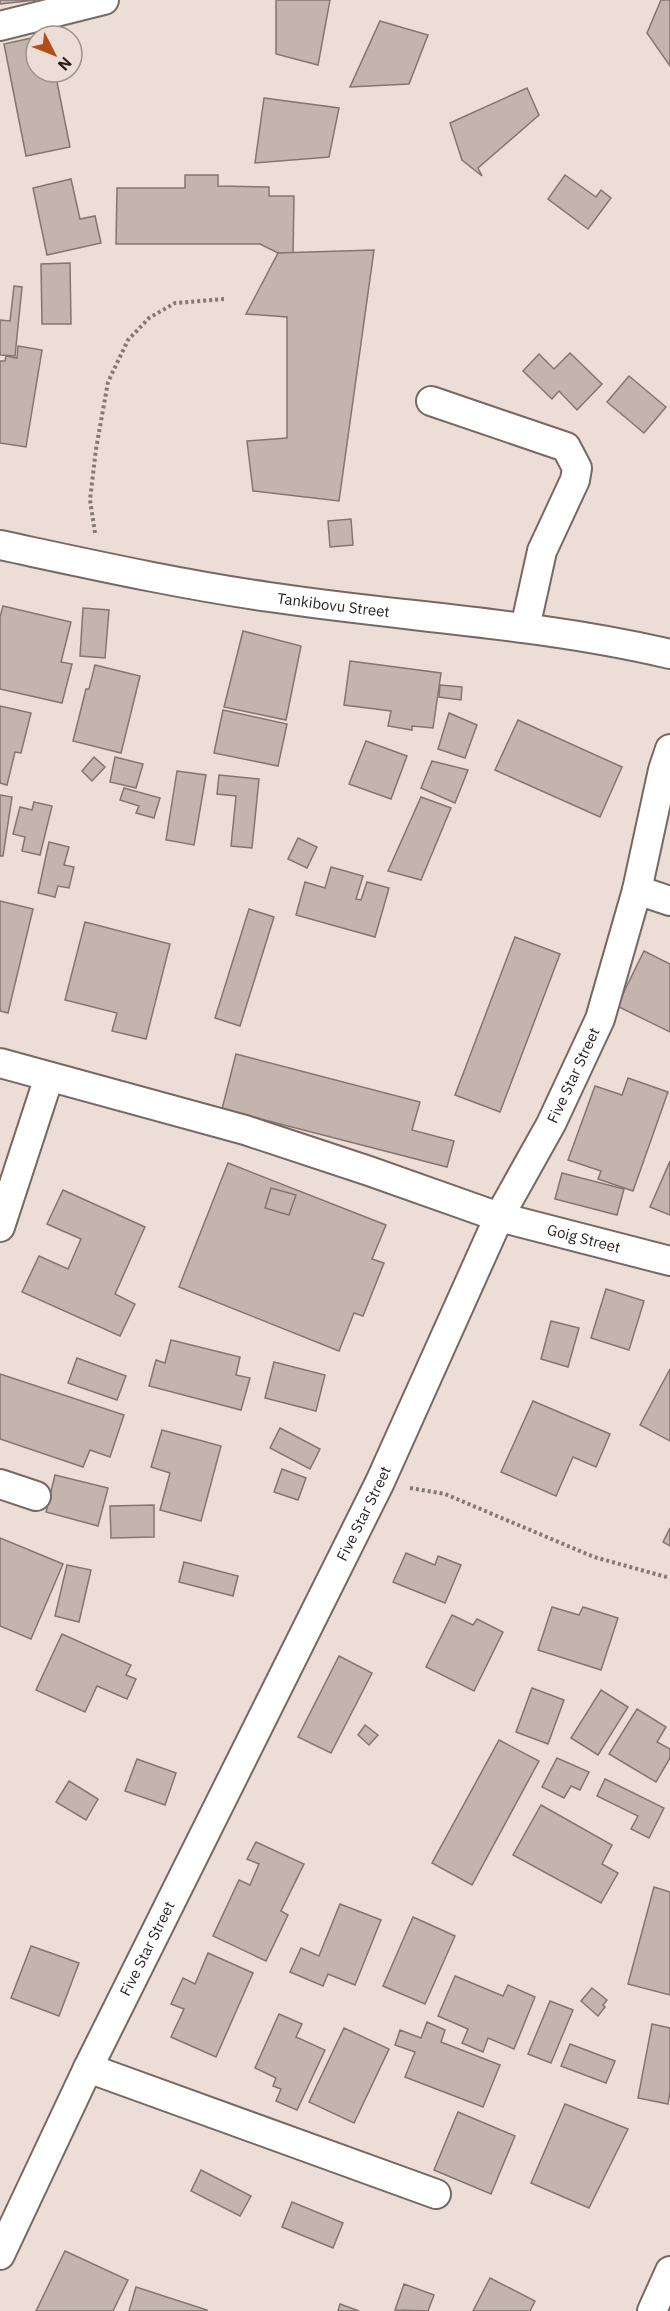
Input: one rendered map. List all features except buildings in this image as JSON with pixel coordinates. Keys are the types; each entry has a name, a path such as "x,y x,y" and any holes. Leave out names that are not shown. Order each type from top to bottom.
{"street":[{"path":"0,26 104,0"},
{"path":"430,401 566,447 577,468 575,480 542,551 525,628"},
{"name":"Tankibovu Street","path":"0,545 268,597 525,628 620,642 670,654"},
{"name":"Five Star Street","path":"0,2255 88,2068 380,1482 499,1217 551,1124 600,1019 637,890 663,770 670,749"},
{"path":"637,890 670,901"},
{"name":"Goig Street","path":"0,1063 245,1130 499,1217 670,1261"},
{"path":"0,1227 49,1077"},
{"path":"0,1484 36,1496"},
{"path":"88,2068 436,2194"},
{"path":"652,2311 670,2271"}],"path":[{"path":"99,566 90,500 108,382 128,340 149,318 175,303 224,299"},
{"path":"380,1482 445,1494 594,1557 670,1578"}]}
